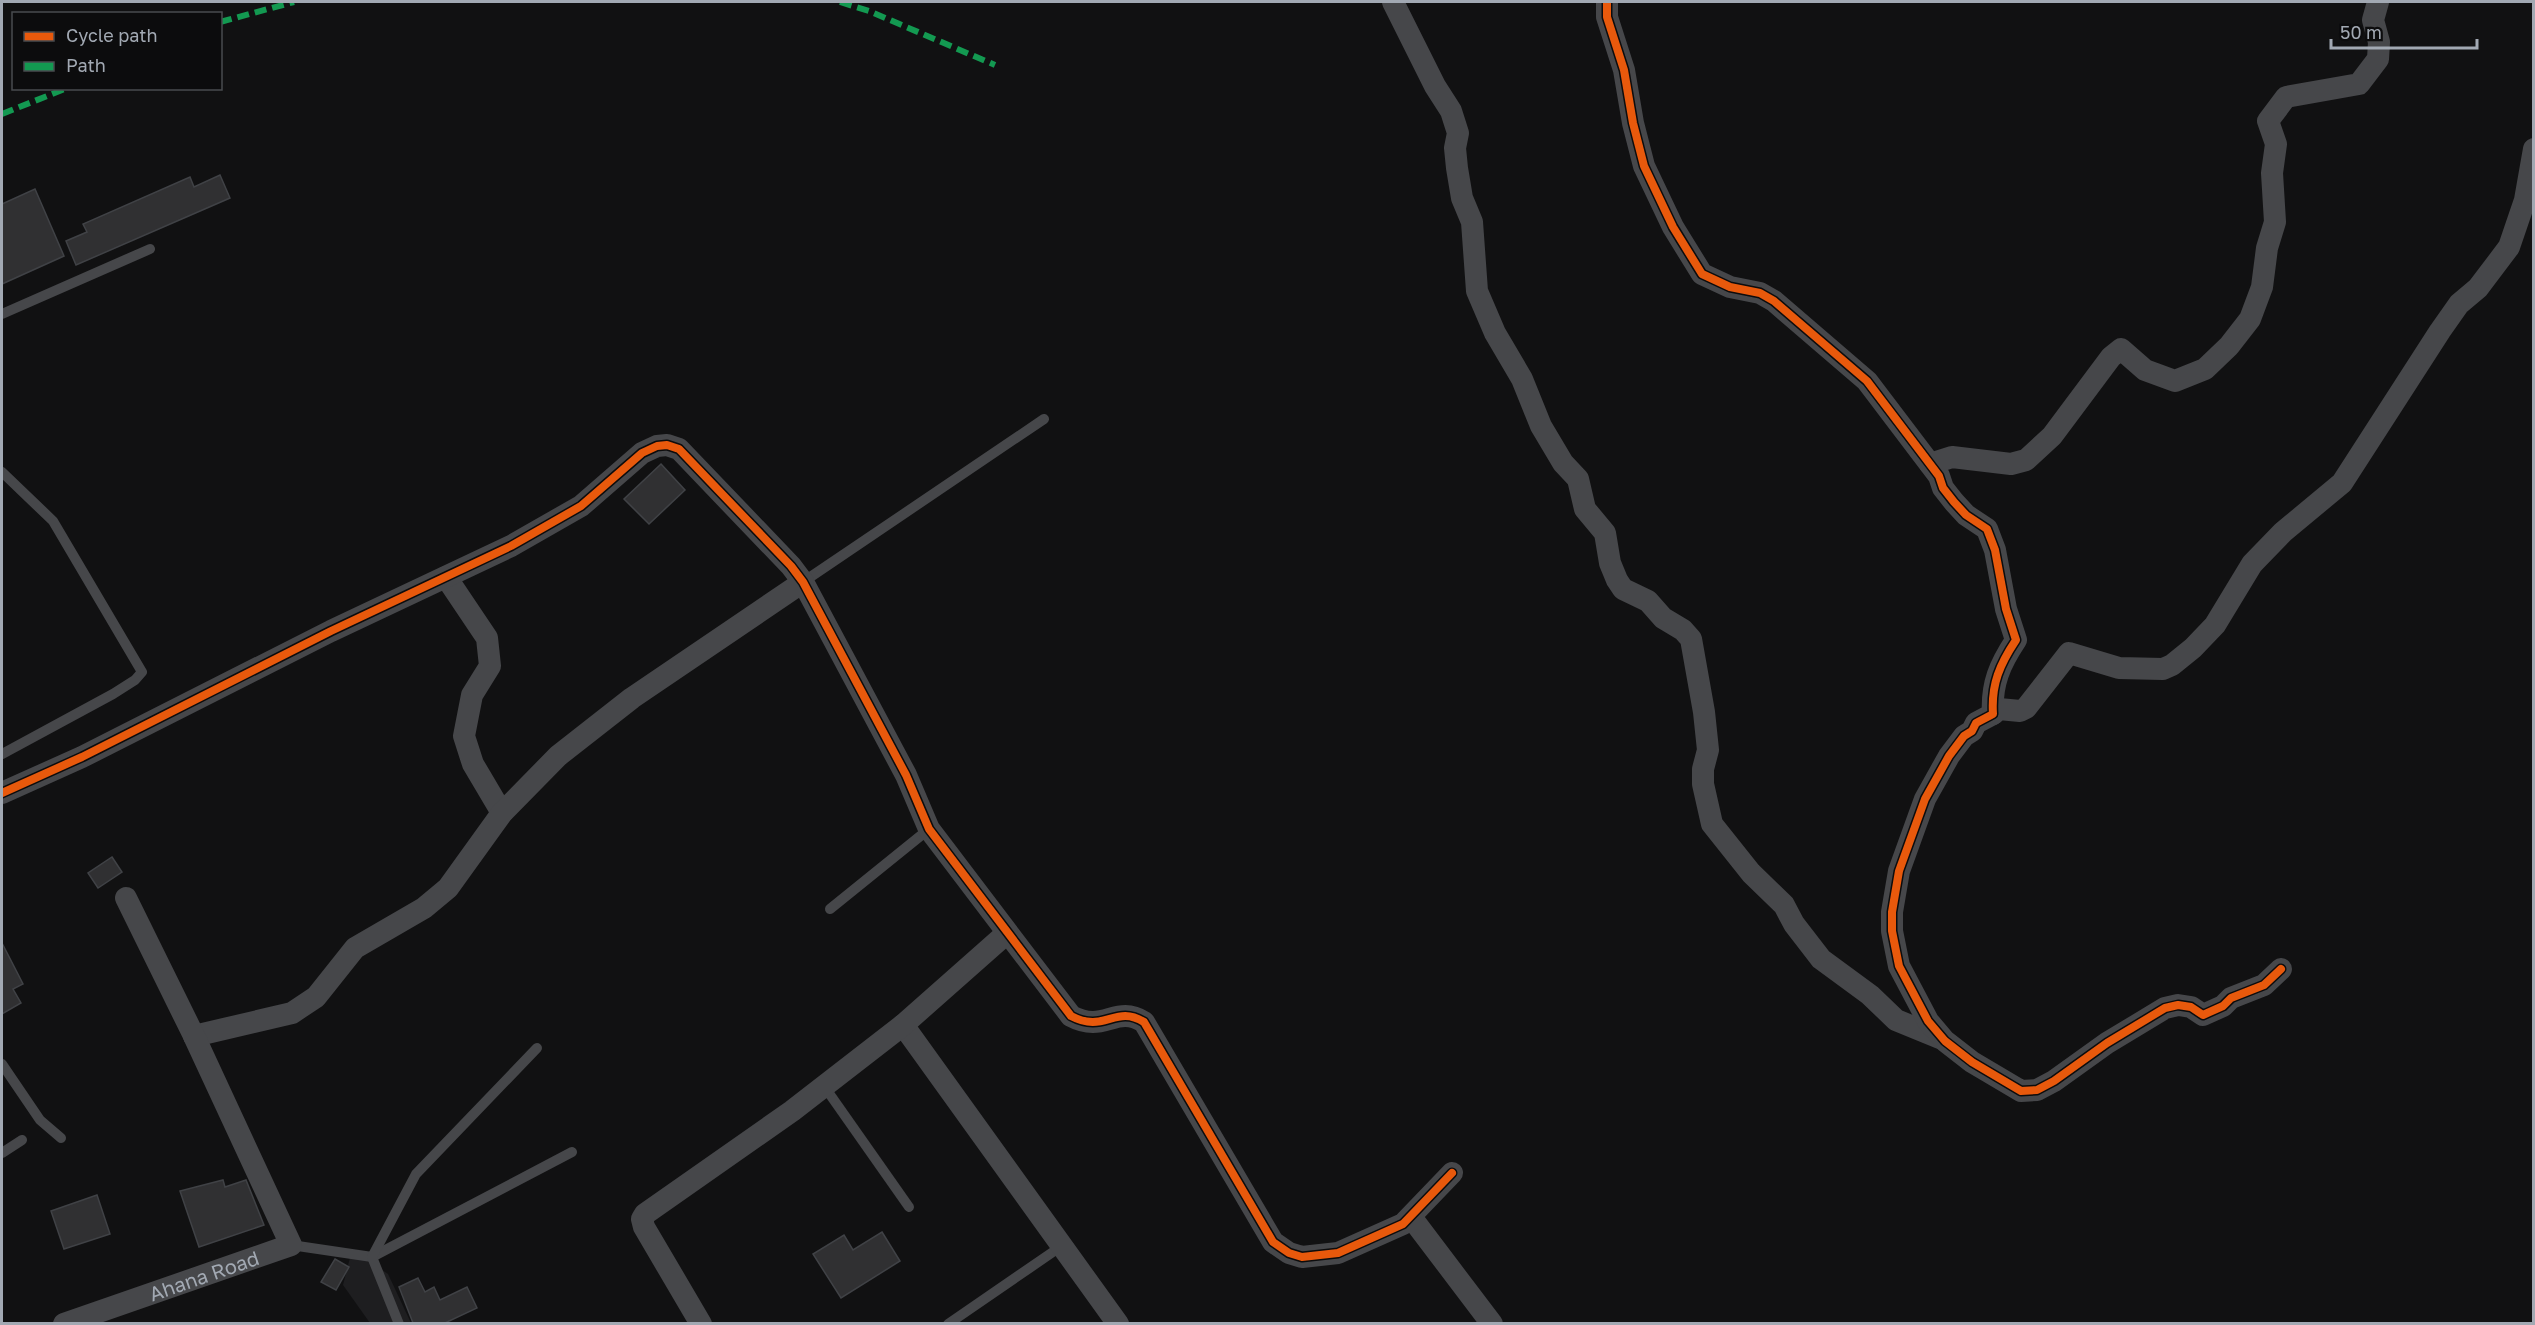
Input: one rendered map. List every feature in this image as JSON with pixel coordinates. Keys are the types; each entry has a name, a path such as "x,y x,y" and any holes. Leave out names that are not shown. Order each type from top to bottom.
{"street":[{"path":"1393,2 1450,111 1458,133 1455,148 1457,168 1462,198 1472,222 1477,291 1495,333 1522,379 1538,421 1563,464 1578,479 1585,509 1605,532 1610,563 1617,580 1623,589 1648,601 1663,618 1683,630 1691,639 1708,750 1703,769 1705,800 1712,824 1751,873 1784,904 1794,924 1821,958 1870,995 1896,1020 1945,1041 2006,1084 2021,1091 2037,1090 2165,1008 2184,1006 2204,1015 2223,1006 2231,998 2264,985 2281,969"},
{"path":"1607,2 1607,17 1624,70 1633,123 1644,166 1663,207 1702,274 1730,287 1760,293 1794,316 1808,332 1867,381 1893,419 1930,464 1954,502 1966,515 1987,529 1995,550 2016,640 1996,672 1992,697 1993,714"},
{"path":"1930,464 1952,457 2011,464 2026,460 2052,436 2110,357 2121,349 2145,370 2175,381 2205,369 2229,346 2250,319 2262,287 2267,249 2275,222 2272,173 2276,144 2268,121 2286,97 2359,84 2378,59 2379,42 2373,20 2378,2"},
{"path":"1945,1041 1928,1021 1899,966 1892,931 1892,912 1899,871 1931,785 1956,746 1972,731 1976,723 1999,709 2020,711 2026,708 2069,653 2119,668 2163,669 2172,665 2204,637 2215,625 2252,564 2283,532 2342,483 2459,304 2478,288 2509,247 2525,200 2534,149"},
{"path":"2,793 82,757 320,636 511,546 580,506 642,453 667,445 680,449 699,468 791,566 803,582 906,775 928,830 1071,1016 1085,1024 1126,1016 1134,1016 1144,1022 1242,1191 1273,1242 1280,1249 1302,1257 1338,1253 1391,1230 1411,1217 1452,1173"},
{"path":"446,577 487,638 490,666 472,695 464,736 473,764 502,813"},
{"path":"194,1036 292,1013 305,1007 356,948 424,908 448,888 502,813 558,756 632,698 803,582"},
{"path":"126,898 194,1036 291,1245"},
{"path":"701,1323 647,1233 642,1219 645,1214 824,1086 903,1025 1007,933"},
{"path":"903,1025 1118,1323"},
{"path":"1411,1217 1492,1323"},
{"name":"Ahana Road","path":"64,1323 291,1245"}],"lane":[{"path":"2,314 150,249"},
{"path":"803,582 1044,419"},
{"path":"2,472 53,521 142,672 135,680 113,694 2,754"},
{"path":"830,909 928,830"},
{"path":"372,1257 416,1174 537,1048"},
{"path":"2,1064 40,1120 61,1138"},
{"path":"824,1086 909,1207"},
{"path":"2,1153 22,1140"},
{"path":"372,1257 572,1152"},
{"name":"Ahana Road","path":"291,1245 372,1257"},
{"path":"948,1323 1063,1245"},
{"path":"372,1257 399,1323"}],"shaded area":[{"path":"352,1250 388,1274 411,1323 370,1323 343,1285"}],"building":[{"path":"220,175 230,198 76,265 66,241 87,232 83,224 190,177 194,187"},
{"path":"35,189 64,256 2,284 2,204"},
{"path":"661,464 685,490 649,524 624,499"},
{"path":"112,857 122,872 98,888 88,873"},
{"path":"2,943 23,984 13,989 21,1003 2,1014"},
{"path":"223,1180 225,1187 246,1180 264,1225 199,1247 180,1191"},
{"path":"97,1195 110,1234 64,1249 51,1211"},
{"path":"882,1232 900,1261 841,1298 813,1254 844,1235 853,1250"},
{"path":"335,1259 349,1267 336,1290 321,1282"},
{"path":"418,1278 425,1292 434,1287 440,1300 467,1287 477,1308 445,1323 413,1323 399,1287"}],"marked path":[{"path":"222,21 294,2"},
{"path":"840,2 869,11 995,65"},
{"path":"2,114 62,90"}],"cycle path":[{"path":"1607,2 1607,17 1624,70 1633,123 1644,166 1673,227 1702,274 1730,287 1760,293 1774,301 1867,381 1939,476 1943,488 1954,502 1966,515 1987,529 1995,550 2006,609 2016,640 2005,657 1995,684 1993,714 1976,723 1972,731 1964,736 1949,756 1925,799 1899,871 1892,912 1892,931 1899,966 1928,1021 1945,1041 1972,1062 2021,1091 2037,1090 2054,1081 2107,1043 2165,1008 2178,1005 2191,1007 2203,1015 2223,1006 2231,998 2264,985 2281,969"},
{"path":"2,793 82,757 331,631 511,546 581,506 642,453 657,446 667,445 679,449 791,566 803,582 906,775 929,829 1071,1016 1093,1022 1125,1016 1144,1022 1273,1242 1289,1253 1302,1257 1338,1253 1403,1224 1452,1173"}]}
